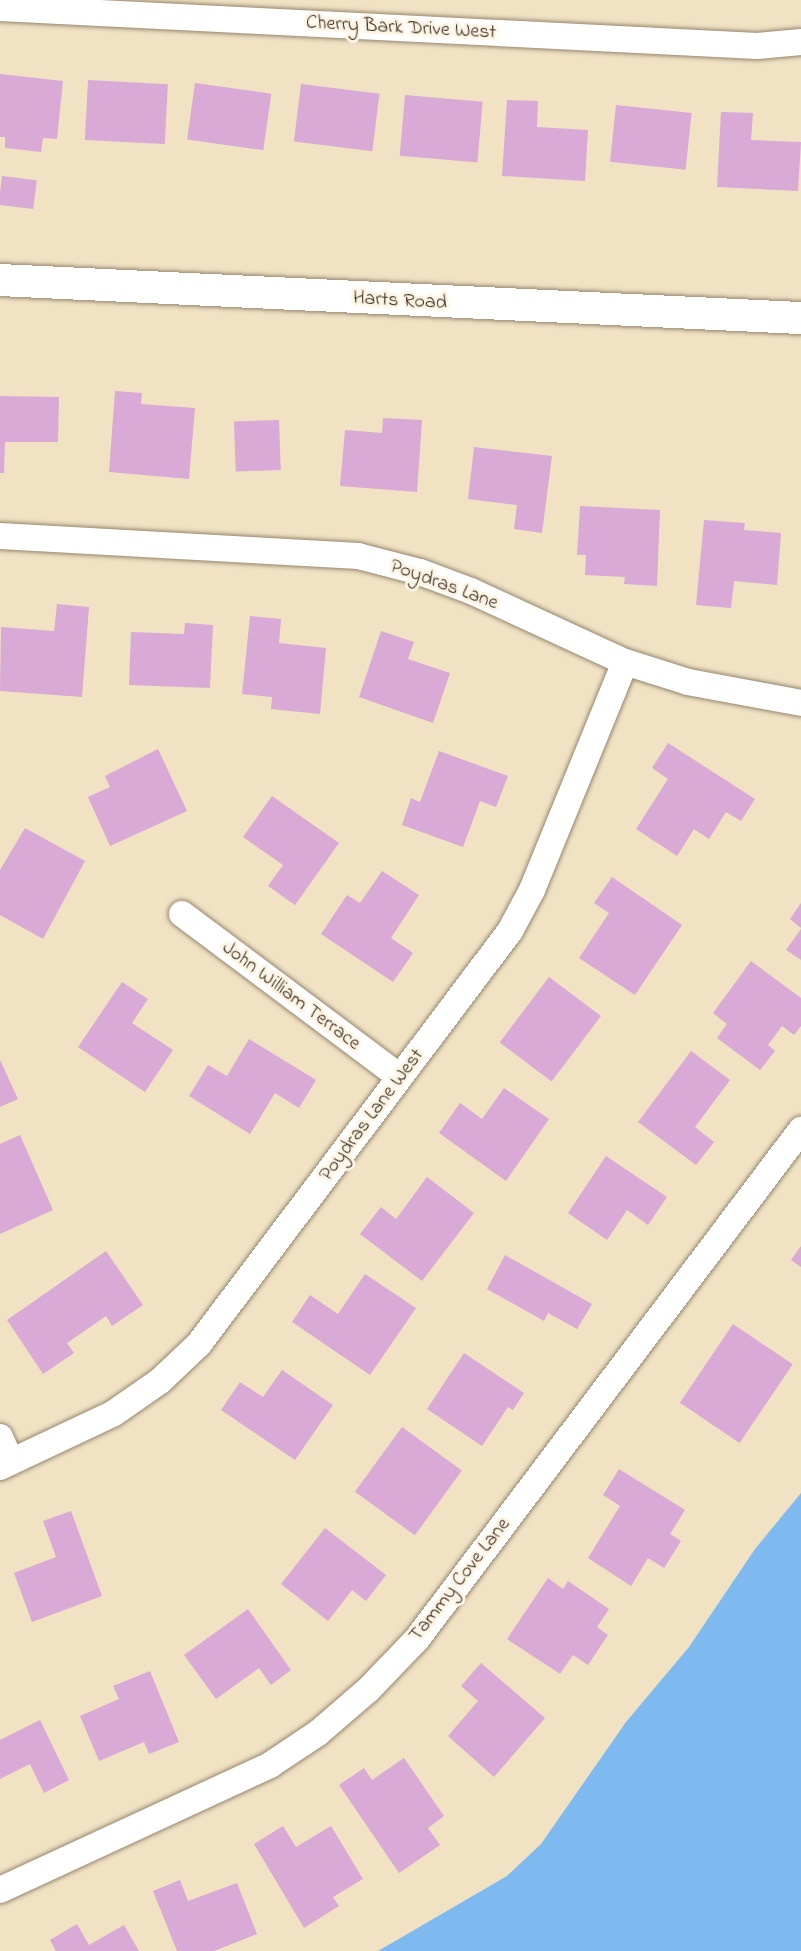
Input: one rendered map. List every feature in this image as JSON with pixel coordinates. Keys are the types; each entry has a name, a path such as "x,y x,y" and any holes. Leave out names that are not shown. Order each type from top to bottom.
{"street":[{"name":"Cherry Bark Drive West","path":"0,8 757,46 801,42"},
{"name":"Harts Road","path":"0,280 801,318"},
{"name":"Poydras Lane","path":"0,536 358,556 420,572 471,591 625,662 688,682 801,703"},
{"name":"Poydras Lane West","path":"6,1464 114,1413 160,1381 199,1344 510,931 527,900 625,662"},
{"name":"John William Terrace","path":"182,914 400,1077"},
{"name":"Tammy Cove Lane","path":"0,1890 270,1765 318,1733 368,1690 417,1639 801,1130"},
{"path":"0,1437 6,1464"}],"water":[{"path":"801,1493 801,1951 378,1951 507,1876 541,1844 626,1722 689,1647 755,1549"}],"building":[{"path":"0,74 63,81 57,139 43,138 41,152 5,148 5,137 0,137"},
{"path":"88,80 168,84 165,144 85,140"},
{"path":"195,83 271,94 263,150 187,139"},
{"path":"301,84 379,94 372,151 294,142"},
{"path":"405,95 483,102 477,163 400,156"},
{"path":"507,100 538,101 537,127 588,130 585,181 502,176"},
{"path":"616,105 692,113 686,170 610,162"},
{"path":"721,112 753,113 751,140 801,142 798,191 717,187"},
{"path":"2,176 37,180 33,209 0,205"},
{"path":"115,391 142,393 141,404 195,408 189,479 109,472"},
{"path":"0,396 59,397 58,442 5,442 4,473 0,473"},
{"path":"383,418 422,420 417,492 340,486 345,430 382,433"},
{"path":"279,420 281,470 236,472 234,422"},
{"path":"474,447 552,456 542,533 514,529 517,505 468,499"},
{"path":"580,506 660,510 657,586 624,584 625,577 585,575 586,555 577,555"},
{"path":"704,520 745,523 744,530 781,533 777,585 734,581 731,608 696,605"},
{"path":"57,604 89,607 82,697 0,691 1,627 54,631"},
{"path":"250,616 281,619 279,643 326,648 320,714 271,709 272,697 242,694"},
{"path":"185,623 213,625 210,688 129,685 131,632 184,634"},
{"path":"381,631 414,642 408,659 450,673 433,723 359,697"},
{"path":"668,743 755,799 741,821 726,812 709,839 694,829 677,856 636,829 668,779 652,768"},
{"path":"158,749 187,811 110,846 88,797 110,787 105,776"},
{"path":"439,751 508,776 496,807 480,801 463,847 402,825 411,798 420,802"},
{"path":"272,796 339,843 295,905 268,886 283,865 243,837"},
{"path":"25,828 85,861 43,939 0,915 0,870"},
{"path":"382,871 419,895 391,938 413,953 393,982 321,934 347,895 360,903"},
{"path":"612,877 682,925 635,995 579,958 609,913 594,903"},
{"path":"801,903 801,928 790,919"},
{"path":"801,929 801,960 786,950"},
{"path":"751,961 801,998 801,1026 794,1035 782,1026 768,1045 775,1051 760,1070 717,1038 727,1024 713,1013"},
{"path":"549,977 601,1016 552,1082 500,1042"},
{"path":"122,982 148,999 132,1023 173,1050 145,1092 78,1047"},
{"path":"249,1039 316,1080 299,1108 275,1093 250,1134 189,1096 208,1065 227,1076"},
{"path":"691,1051 730,1080 695,1127 714,1142 696,1165 638,1122"},
{"path":"0,1060 18,1099 0,1107"},
{"path":"504,1088 549,1119 506,1181 439,1133 460,1103 482,1119"},
{"path":"20,1135 53,1210 0,1234 0,1144"},
{"path":"606,1156 667,1197 648,1225 627,1210 607,1240 568,1213"},
{"path":"427,1177 474,1213 422,1281 360,1234 381,1207 396,1219"},
{"path":"801,1246 801,1267 791,1260"},
{"path":"106,1251 143,1305 112,1326 106,1316 67,1343 74,1353 43,1374 7,1320"},
{"path":"505,1255 592,1304 577,1329 548,1313 544,1321 487,1289"},
{"path":"365,1274 416,1308 370,1375 292,1322 310,1295 338,1314"},
{"path":"733,1324 793,1364 740,1443 680,1403"},
{"path":"464,1353 524,1393 513,1410 508,1407 482,1446 427,1409"},
{"path":"282,1370 333,1405 295,1460 221,1410 240,1382 263,1397"},
{"path":"402,1427 462,1470 415,1535 355,1492"},
{"path":"619,1469 685,1510 670,1534 681,1541 664,1568 648,1558 631,1586 588,1558 620,1506 603,1495"},
{"path":"71,1511 102,1596 32,1622 14,1573 56,1557 43,1521"},
{"path":"325,1528 386,1575 366,1601 352,1590 328,1621 281,1584"},
{"path":"548,1578 563,1589 568,1581 609,1609 597,1627 608,1635 588,1665 573,1655 560,1674 507,1639"},
{"path":"248,1609 291,1670 271,1685 259,1668 216,1699 184,1655"},
{"path":"481,1663 545,1718 494,1777 448,1736 478,1701 461,1686"},
{"path":"150,1671 179,1742 149,1754 144,1742 99,1761 80,1716 119,1699 113,1686"},
{"path":"40,1720 69,1780 44,1793 30,1764 0,1779 0,1740"},
{"path":"404,1758 444,1816 428,1828 440,1845 399,1873 339,1785 364,1768 372,1780"},
{"path":"283,1826 296,1847 331,1826 363,1879 333,1897 339,1906 304,1928 254,1844"},
{"path":"180,1880 188,1901 237,1883 257,1934 214,1951 177,1951 153,1891"},
{"path":"77,1924 89,1945 124,1925 139,1951 56,1951 50,1940"}]}
